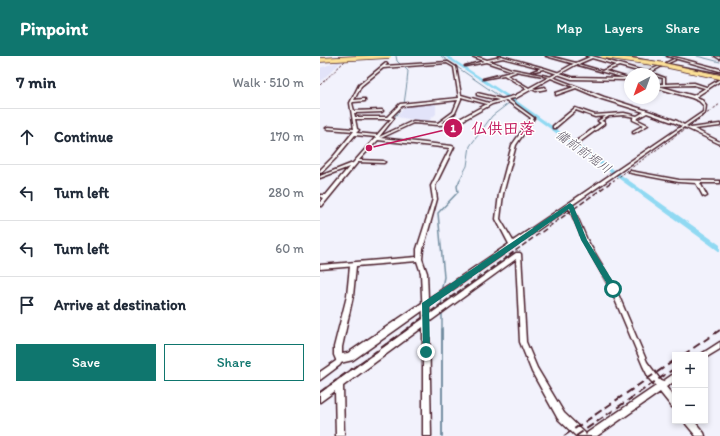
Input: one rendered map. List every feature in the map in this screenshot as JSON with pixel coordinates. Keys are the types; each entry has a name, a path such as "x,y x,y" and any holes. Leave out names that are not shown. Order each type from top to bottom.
{"highway":[{"path":"320,59 376,56"},
{"path":"320,59 389,56"},
{"path":"603,56 659,64 720,76"},
{"path":"612,56 672,65 720,76"}],"street":[{"path":"474,56 518,72"},
{"path":"499,56 543,68 572,78 624,79"},
{"path":"466,66 507,56"},
{"path":"547,56 624,77"},
{"path":"587,56 628,68"},
{"path":"376,138 415,121 447,124 461,121 490,104 513,98 576,64 592,57 599,56"},
{"path":"618,56 666,63 720,76"},
{"path":"668,56 720,70"},
{"path":"716,56 720,58"},
{"path":"320,59 346,57"},
{"path":"635,61 643,60"},
{"path":"656,68 674,60"},
{"path":"320,172 356,132 355,118 352,112 352,101 364,81 372,77 384,65 447,62 455,67 460,98 454,112 438,124"},
{"path":"603,71 618,65"},
{"path":"530,73 543,68"},
{"path":"484,79 518,72 551,77 676,122 720,144"},
{"path":"504,74 531,89 536,90 545,88"},
{"path":"660,77 664,78 664,84"},
{"path":"693,97 720,80"},
{"path":"660,85 694,84 708,88"},
{"path":"557,94 576,87"},
{"path":"320,376 338,363 340,359 350,357 704,112 705,106 700,100 660,88"},
{"path":"478,94 505,99 533,118 514,145 501,194 498,219 512,244"},
{"path":"388,118 401,105 460,98 490,104"},
{"path":"352,101 364,100"},
{"path":"554,127 576,109 595,116 624,114 637,117 647,112"},
{"path":"352,112 382,111"},
{"path":"576,143 595,131 604,123 599,121 609,116"},
{"path":"634,132 646,125 634,119 637,117"},
{"path":"320,205 393,118 355,118"},
{"path":"690,129 720,124"},
{"path":"328,128 356,132 376,138 452,147 433,186 435,199 420,249 420,259 424,273 426,321 426,436"},
{"path":"320,177 355,162 383,162"},
{"path":"631,172 698,183 720,182"},
{"path":"698,183 705,196"},
{"path":"320,196 327,196"},
{"path":"570,205 584,240 613,289 645,364 672,400"},
{"path":"320,398 518,254 523,342 534,370 561,416 582,436"},
{"path":"320,267 353,266 420,259"},
{"path":"340,359 338,355 338,348 350,296 353,266"},
{"path":"708,353 720,345"},
{"path":"590,436 672,378"},
{"path":"339,384 340,436"},
{"path":"691,424 701,436"}],"shaded area":[{"path":"343,60 320,82 320,68"},
{"path":"436,102 436,114 427,122 397,117 406,105"}],"waterway":[{"path":"396,56 397,61 401,65"},
{"path":"441,56 509,103 492,116 470,146 467,166 459,181"},
{"name":"備前前堀川","path":"446,56 513,100 720,249"},
{"path":"664,56 720,71"},
{"path":"697,56 720,62"},
{"path":"403,66 408,71 407,82"},
{"path":"404,104 407,83"},
{"path":"389,125 403,105"},
{"path":"441,292 444,277 438,213 458,192 457,186 460,180"},
{"path":"320,202 323,198"},
{"path":"441,296 442,306"},
{"path":"442,312 442,436"}],"railway":[{"path":"320,85 350,56"},
{"path":"613,181 720,104"},
{"path":"405,330 614,180"},
{"path":"320,392 407,329"},
{"path":"687,352 720,330"},
{"path":"564,436 672,362"},
{"path":"576,436 672,370"}],"place":[{"name":"仏供田落","path":"369,148"}],"route":[{"path":"426,352 425,305 570,205 584,240 613,289"}]}
